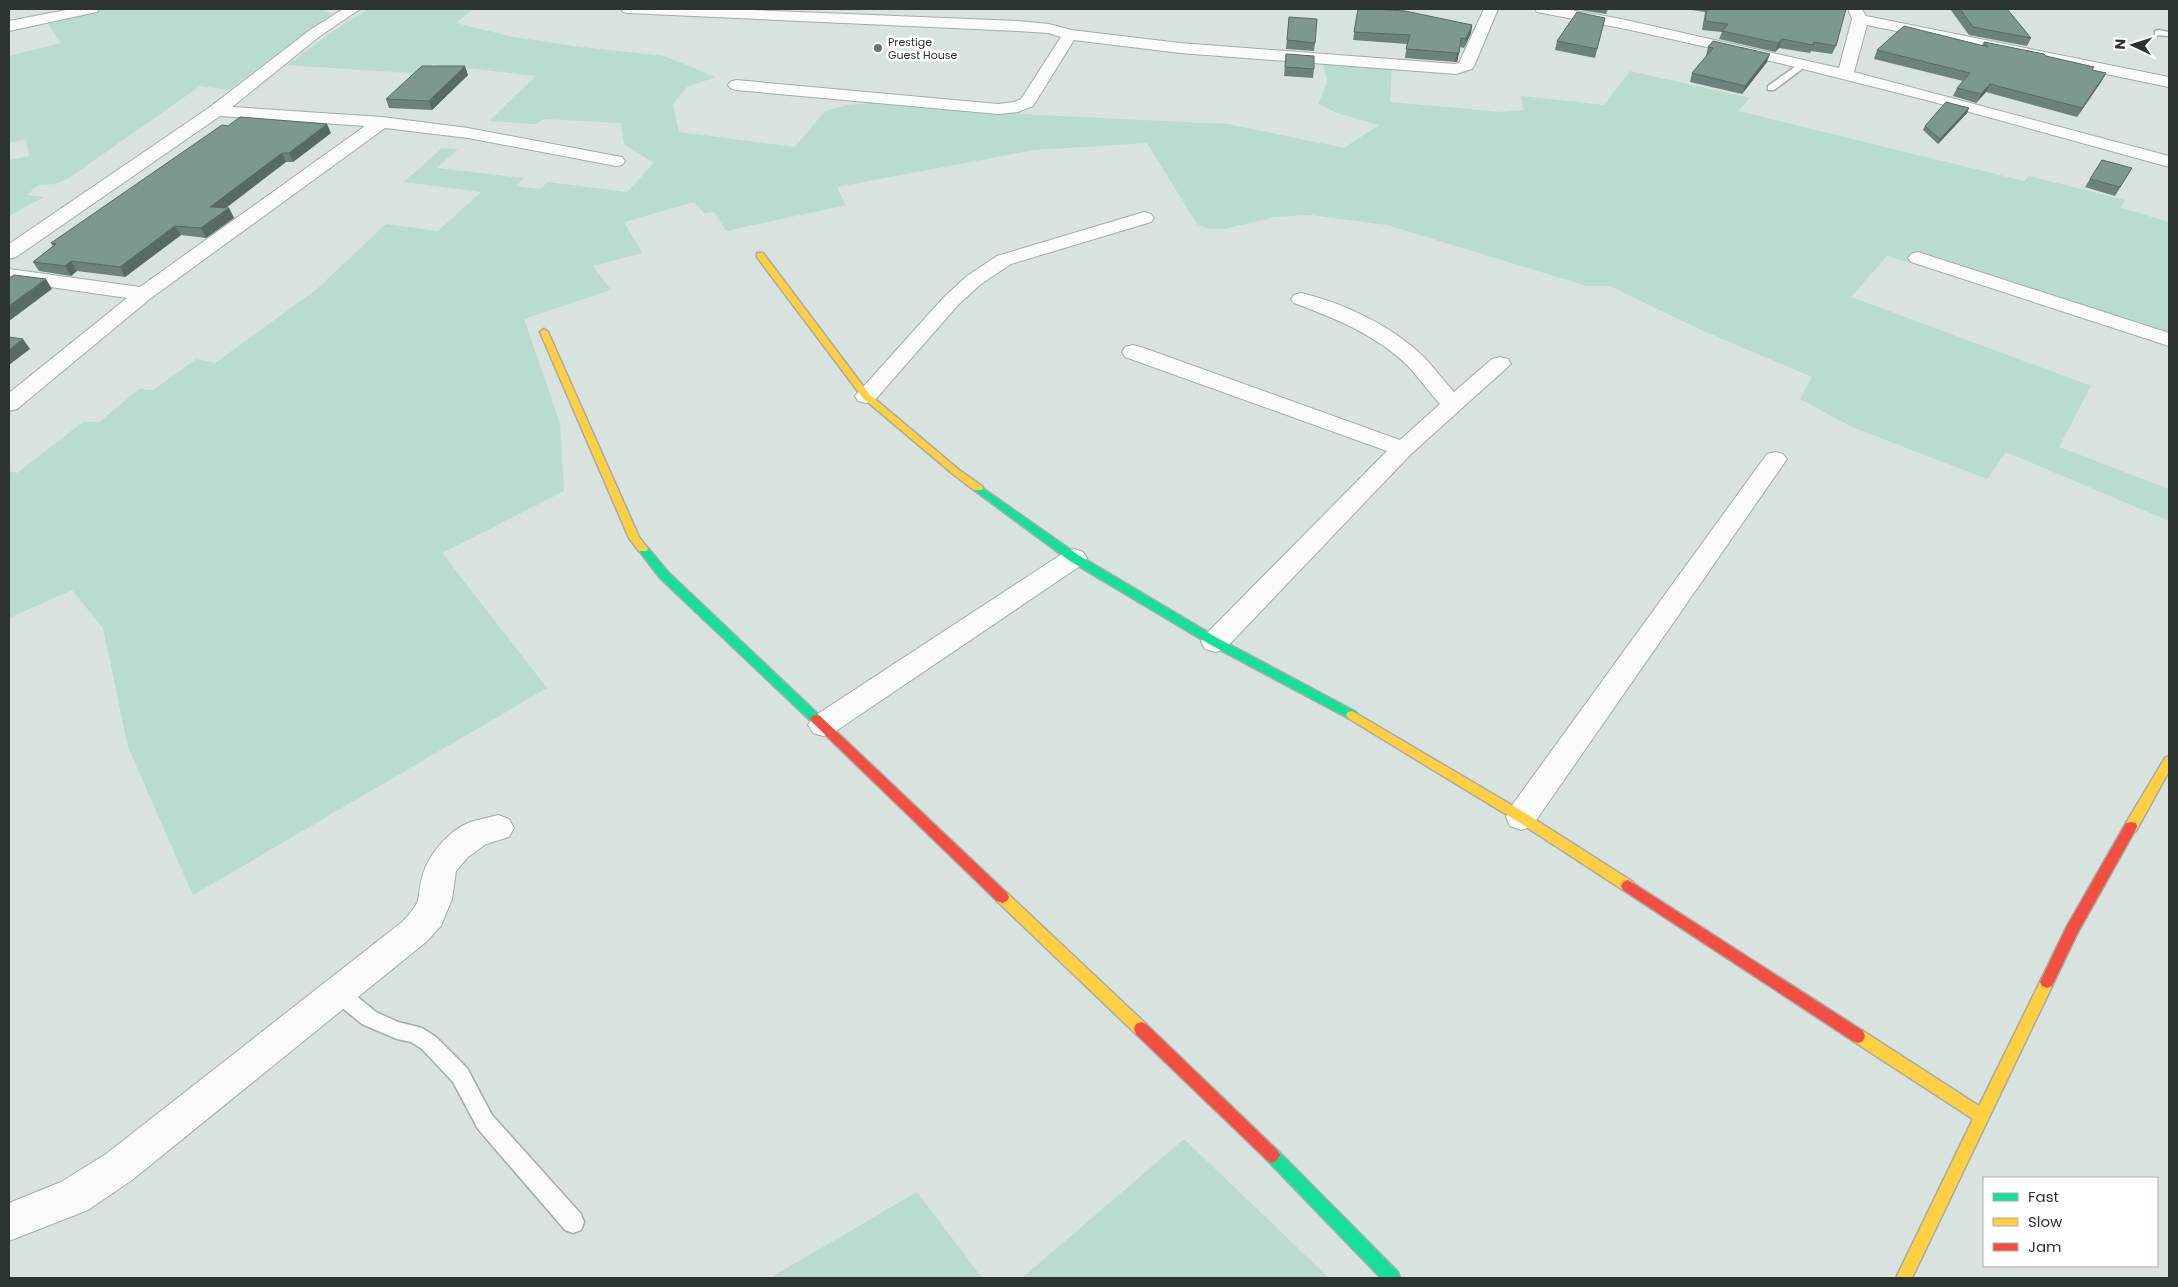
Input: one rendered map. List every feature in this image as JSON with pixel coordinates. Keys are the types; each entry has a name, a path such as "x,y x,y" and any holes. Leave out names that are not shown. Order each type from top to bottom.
{"street":[{"path":"9,26 92,9"},
{"path":"9,253 216,111 315,33 353,9"},
{"path":"628,9 1051,22 1070,35 1180,48 1456,69 1466,66 1491,9"},
{"path":"1542,9 1641,28 1845,74 2169,162"},
{"path":"1641,9 1641,28"},
{"path":"1845,74 1858,14 2169,82"},
{"path":"736,85 998,109 1018,107 1027,102 1070,35"},
{"path":"216,111 382,122 468,133 616,161"},
{"path":"9,404 144,294 382,122"},
{"path":"866,396 951,301 974,280 1004,260 1144,218"},
{"path":"760,255 866,396 956,472 1074,558 1215,642 1364,721 1521,817 1984,1117"},
{"path":"1918,258 2169,340"},
{"path":"9,276 144,294"},
{"path":"1300,299 1340,313 1383,335 1415,361 1453,405"},
{"path":"544,332 634,538 664,575 1252,1136 1392,1278"},
{"path":"1133,352 1403,449"},
{"path":"1215,642 1403,449 1500,364"},
{"path":"1521,817 1775,459"},
{"path":"823,725 1074,558"},
{"path":"1904,1278 1984,1117 2072,930 2169,760"},
{"path":"9,1222 74,1196 119,1167 414,932 429,916 436,899 439,874 445,862 456,848 477,833 498,828"}],"lane":[{"path":"2158,33 2169,34"},
{"path":"1771,88 1803,64"},
{"path":"337,992 368,1018 397,1030 415,1034 429,1044 460,1075 485,1122 573,1222"}],"green space":[{"path":"103,9 319,9 336,15 293,42 229,90 200,86 69,178 55,184 38,185 27,195 44,197 9,216 9,160 29,156 26,139 9,143 9,56 61,43 46,22"},
{"path":"369,9 473,9 456,23 513,37 664,56 715,77 687,87 673,104 679,132 795,147 825,111 847,105 880,102 1037,115 1228,124 1344,148 1379,125 1337,113 1318,104 1327,83 1323,62 1392,65 1390,102 1502,112 1523,110 1521,96 1604,105 1630,71 1750,98 1738,111 2024,181 2029,176 2125,200 2121,208 2169,222 2169,336 1919,254 1911,263 1887,256 1851,297 2091,386 2059,447 2169,489 2169,521 2006,452 1987,479 1852,427 1800,399 1812,377 1699,329 1610,286 1587,286 1387,225 1310,215 1274,217 1225,229 1208,229 1197,224 1147,143 1034,150 837,187 846,205 726,231 714,212 704,213 694,202 624,222 642,253 593,266 611,290 524,319 560,423 564,491 442,553 547,688 193,895 128,747 103,628 72,590 9,618 9,471 17,473 83,422 99,422 139,389 153,390 196,359 215,363 317,289 386,224 438,231 481,192 404,182 442,148 458,149 437,168 524,178 516,186 540,189 548,182 627,192 654,163 624,144 621,123 544,119 536,124 489,121 536,76 432,64 422,74 287,65 342,25"},
{"path":"1184,1139 1329,1278 1022,1278"},
{"path":"917,1192 982,1278 770,1278"}],"building":[{"path":"1358,9 1405,11 1472,25 1466,39 1461,38 1459,53 1406,49 1410,35 1354,32"},
{"path":"1707,9 1846,9 1836,46 1814,42 1813,45 1782,39 1778,43 1722,31 1728,24 1705,21"},
{"path":"1960,9 2007,9 2031,38 1973,27"},
{"path":"1577,12 1605,18 1597,49 1557,41"},
{"path":"1289,17 1317,19 1315,43 1287,40"},
{"path":"1904,26 1988,47 1984,42 2044,54 2094,67 2092,70 2106,73 2082,108 1990,84 1981,94 1957,88 1970,73 1877,50"},
{"path":"1713,41 1770,54 1745,86 1692,73 1713,48 1708,47"},
{"path":"1286,54 1314,56 1314,69 1285,67"},
{"path":"422,66 465,66 429,101 386,99"},
{"path":"1946,102 1969,108 1940,139 1925,126"},
{"path":"240,117 327,124 289,153 282,153 210,207 229,208 201,228 175,226 120,267 71,261 65,266 33,262 56,244 51,243 222,125 228,126"},
{"path":"2102,160 2132,168 2120,187 2090,179"},
{"path":"14,275 46,279 9,306 9,278"},
{"path":"9,337 23,339 9,350"}],"traffic: fast":[{"path":"978,488 1074,558 1215,642 1352,715"},
{"path":"643,549 664,575 816,719"},
{"path":"1272,1155 1392,1278"}],"traffic: slow":[{"path":"760,255 866,396 956,472 978,488"},
{"path":"544,332 634,538 643,549"},
{"path":"1352,715 1521,817 1628,886"},
{"path":"2131,827 2169,761"},
{"path":"1002,897 1141,1029"},
{"path":"1904,1278 2047,982"},
{"path":"1858,1036 1983,1117"}],"traffic: jam":[{"path":"816,719 1002,897"},
{"path":"2047,982 2072,930 2131,827"},
{"path":"1628,886 1858,1036"},
{"path":"1141,1029 1272,1155"}],"place":[{"name":"Prestige Guest House","path":"878,48"}]}
